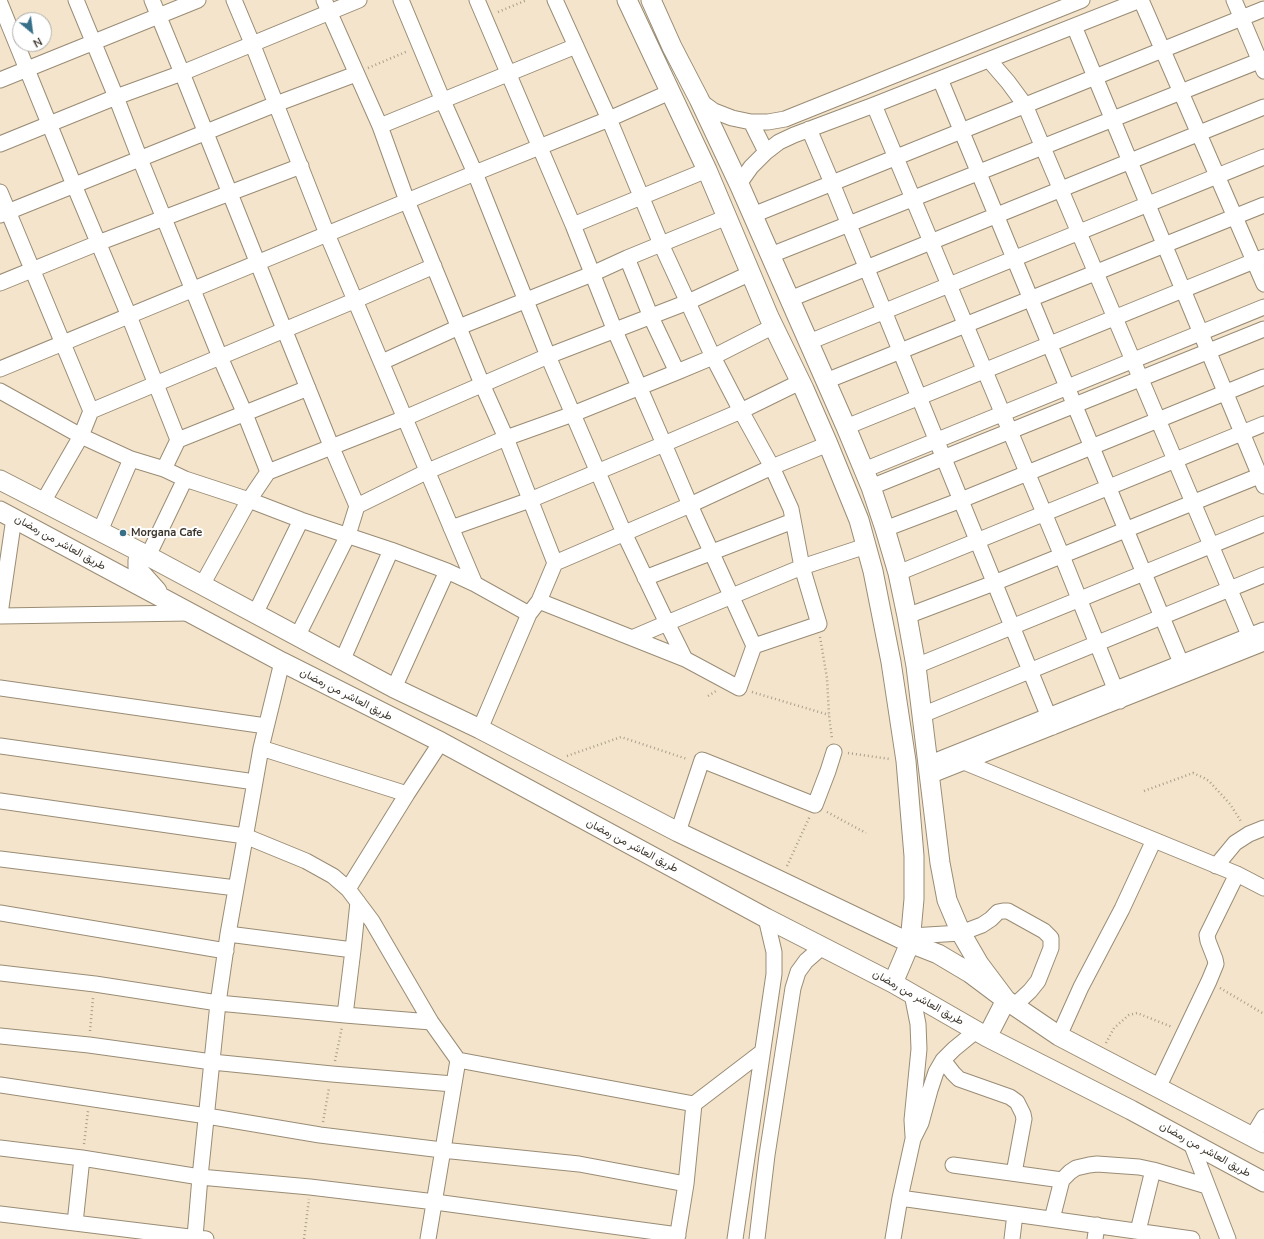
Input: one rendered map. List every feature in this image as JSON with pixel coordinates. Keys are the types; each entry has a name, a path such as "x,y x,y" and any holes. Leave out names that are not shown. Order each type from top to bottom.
{"main road":[{"path":"627,0 707,170 774,326 828,444 859,520 873,571 891,662 906,761 914,856 914,899 910,940 893,983"},
{"path":"651,0 672,47 699,99 739,184 871,487 898,573 907,616 916,666 940,863 947,900 961,933 979,964 1010,1003"},
{"path":"0,480 146,555 394,688 480,729 678,832 938,954 970,973 1010,1003 1059,1036 1258,1140"},
{"name":"طريق العاشر من رمضان","path":"7,514 164,600 282,662 441,742 766,918 893,983 981,1034 1131,1110 1264,1182"},
{"path":"74,518 102,543 104,550 100,557 93,560 86,557"},
{"path":"146,555 140,556 137,563 139,571 164,600"},
{"path":"981,1034 1010,1003"}],"street":[{"path":"76,0 268,472"},
{"path":"152,0 332,448 358,506 348,536 297,637"},
{"path":"0,80 198,0"},
{"path":"234,0 328,234 475,584"},
{"path":"0,144 116,97 182,73 252,43 327,6 358,0"},
{"path":"400,0 442,101 475,173 548,356 624,534 685,659"},
{"path":"477,0 573,225 614,331 711,553 754,646 739,688 685,659 539,602"},
{"path":"555,0 609,119 661,244 713,356 772,467 791,509 802,567 819,624 754,646"},
{"path":"699,99 714,110 732,118 751,122 768,122 785,119 1082,0"},
{"path":"739,184 751,167 766,152 784,140 1141,0 1235,217 1259,259 1264,284"},
{"path":"771,255 1181,92 1263,64 1234,0"},
{"path":"327,6 380,126 407,201 482,384 506,438 555,563 539,602 529,614 480,729"},
{"path":"1,9 98,243 130,316 178,440"},
{"path":"753,215 1264,9"},
{"path":"907,616 994,583 1193,503 1263,479 1225,393 1074,26"},
{"path":"380,126 576,46"},
{"path":"989,60 1025,105 1249,635"},
{"path":"4,214 276,104 356,74"},
{"path":"940,79 1181,663"},
{"path":"0,369 609,119 670,92"},
{"path":"874,105 1062,556 1118,695"},
{"path":"790,299 1264,107"},
{"path":"751,122 766,152"},
{"path":"809,129 901,351 1050,722"},
{"path":"809,342 1264,157"},
{"path":"0,283 98,243 301,166"},
{"path":"573,225 707,170"},
{"path":"0,192 4,214 33,270 91,411 81,436 43,502"},
{"path":"826,381 1264,205"},
{"path":"382,362 459,327 592,274 727,217"},
{"path":"627,258 651,317 677,372"},
{"path":"846,427 1259,259"},
{"path":"91,411 434,266"},
{"path":"202,586 249,500 268,472 405,418 548,356 688,302 751,273"},
{"path":"864,470 1264,308"},
{"path":"358,506 428,471 506,438 573,414 677,372 774,326"},
{"path":"871,487 1264,329"},
{"path":"885,529 961,500 1264,377"},
{"path":"451,528 530,500 598,472 741,411 800,382"},
{"path":"164,469 178,440 308,388"},
{"path":"0,391 81,436 131,459 164,469 185,479 249,500 301,520 391,550 447,571 475,584 529,614"},
{"path":"898,573 1264,424"},
{"path":"555,563 690,505 772,467 828,444"},
{"path":"100,531 131,459"},
{"path":"146,555 185,479"},
{"path":"7,514 0,615 189,613"},
{"path":"255,614 301,520"},
{"path":"645,578 793,521"},
{"path":"916,666 1264,524"},
{"path":"632,638 802,567 866,546"},
{"path":"342,661 391,550"},
{"path":"394,688 447,571"},
{"path":"922,715 1264,575"},
{"path":"1118,695 1181,663 1264,630"},
{"path":"928,770 948,756 1050,722 1118,695 1264,643"},
{"path":"0,1214 200,1238 200,1177 218,1003 228,934 261,748 282,662"},
{"path":"0,688 266,726"},
{"path":"928,770 964,763 1050,722"},
{"path":"348,889 441,742"},
{"path":"0,746 255,782"},
{"path":"261,748 407,794"},
{"path":"678,832 702,760 815,805 834,752"},
{"path":"948,756 1237,874 1264,888"},
{"path":"0,801 245,836 306,861 332,876 348,889 358,902 372,921 430,1022 458,1060 694,1104"},
{"path":"1216,866 1235,843 1249,834 1264,828"},
{"path":"1059,1036 1081,987 1122,909 1154,840"},
{"path":"0,859 236,888"},
{"path":"1158,1088 1209,981 1216,961 1207,935 1237,874"},
{"path":"345,1015 358,902"},
{"path":"910,940 961,933 982,925 998,912 1008,911 1044,931 1051,938 1051,948 1038,981 1030,991 1010,1003"},
{"path":"0,913 226,951"},
{"path":"735,1239 774,974 774,952 766,918"},
{"path":"228,934 353,950"},
{"path":"757,1239 767,1155 793,988 798,972 806,961 822,947"},
{"path":"0,973 95,984 218,1003 430,1022"},
{"path":"912,994 918,1024 919,1050 912,1113 913,1139"},
{"path":"893,1239 913,1139 921,1123 936,1072 943,1060 954,1049 981,1034"},
{"path":"0,1036 89,1045 212,1062 453,1084"},
{"path":"0,1148 82,1158 200,1177 310,1187 435,1202 678,1237 686,1184 694,1104 762,1052"},
{"path":"428,1239 458,1060"},
{"path":"943,1060 953,1073 960,1079 1017,1102 1024,1119 1014,1173"},
{"path":"0,1085 207,1116 320,1135 442,1150 579,1164 686,1184"},
{"path":"1258,1140 1264,1117"},
{"path":"1191,1143 1228,1239"},
{"path":"75,1223 82,1158"},
{"path":"1052,1219 1062,1180 1076,1168 1088,1165 1097,1164 1139,1167 1208,1186"},
{"path":"953,1165 1062,1180"},
{"path":"1138,1230 1154,1170"},
{"path":"900,1198 1052,1219 1096,1232 1138,1230 1188,1239"},
{"path":"1012,1239 1015,1214"}],"path":[{"path":"484,18 527,0"},
{"path":"356,74 419,46"},
{"path":"819,624 827,678 828,714 834,752 906,761"},
{"path":"739,688 828,714"},
{"path":"545,763 621,737 686,759 702,760"},
{"path":"1144,791 1193,773 1209,781 1230,804 1249,834"},
{"path":"780,881 815,805 866,833"},
{"path":"1209,981 1264,1014"},
{"path":"89,1045 95,984"},
{"path":"1098,1057 1114,1028 1129,1015 1137,1013 1185,1033"},
{"path":"320,1135 345,1015"},
{"path":"82,1158 90,1099"},
{"path":"304,1239 310,1187"}],"place":[{"name":"Morgana Cafe","path":"123,533"}]}
